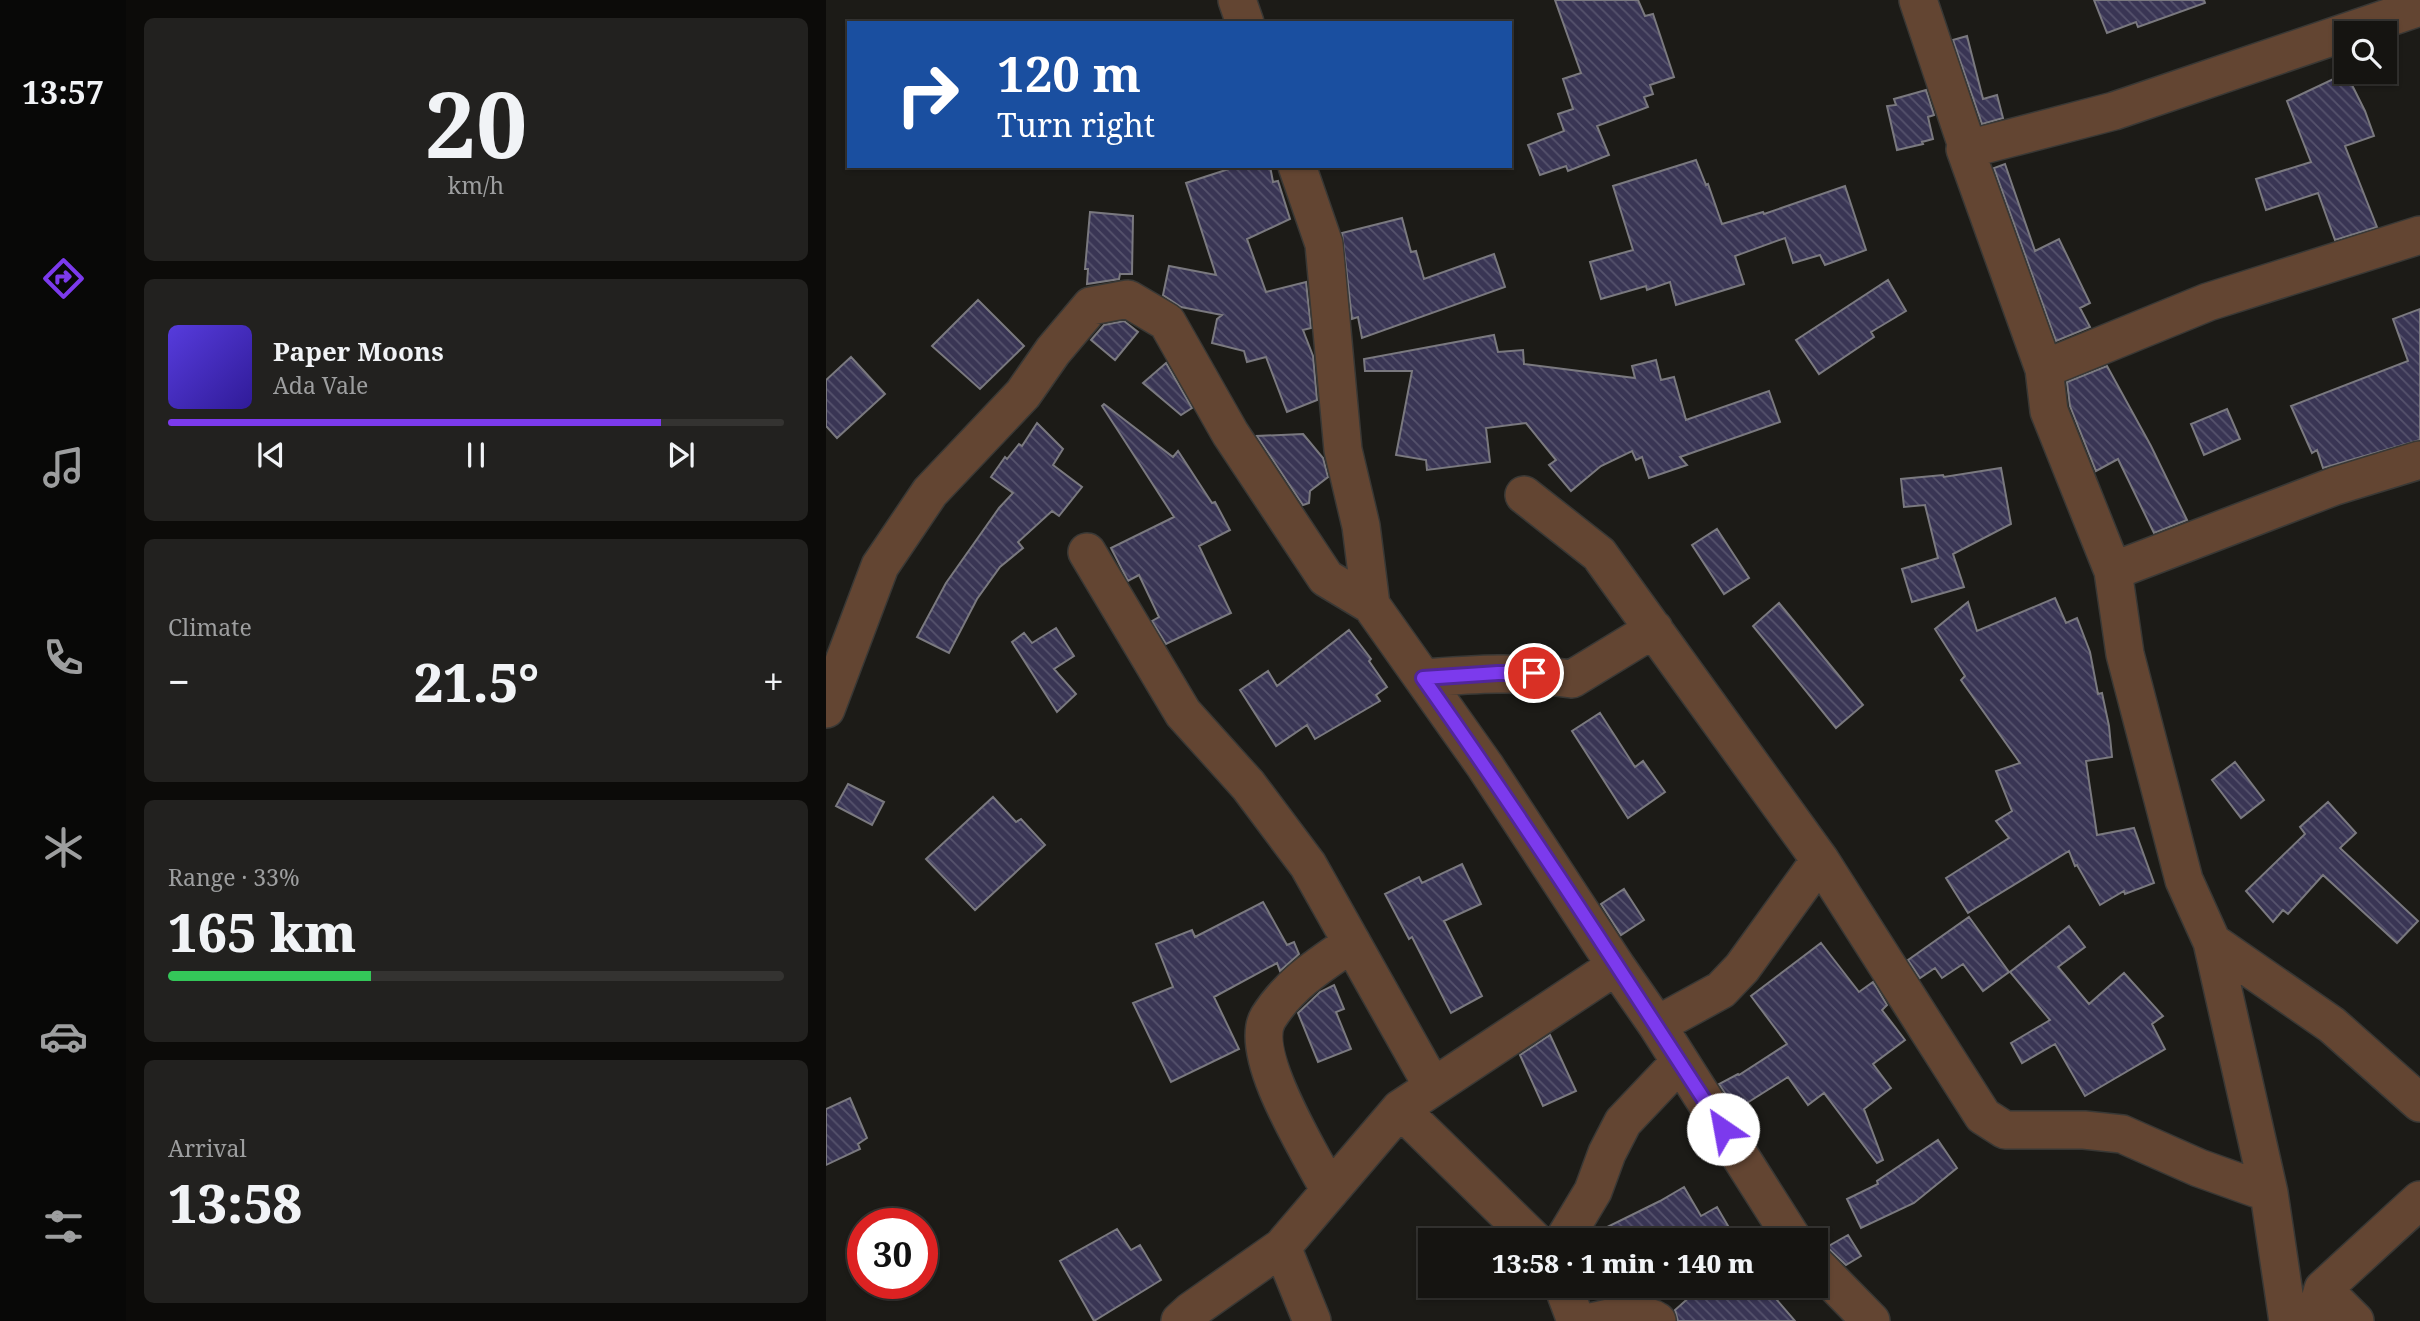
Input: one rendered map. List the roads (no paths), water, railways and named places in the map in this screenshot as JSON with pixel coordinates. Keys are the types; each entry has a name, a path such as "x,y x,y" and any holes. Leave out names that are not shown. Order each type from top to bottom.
{"street":[{"path":"1237,0 1244,21"},
{"path":"1918,0 1968,149"},
{"path":"2288,1321 2269,1193 2212,942 2184,880 2125,654 2113,571 2049,411 2044,369 1965,149 2114,111 2420,7"},
{"path":"1298,168 1324,244 1343,450 1361,526 1371,605"},
{"path":"2044,369 2208,302 2420,235"},
{"path":"826,709 880,566 930,492 1023,394 1053,351 1091,306 1128,299 1167,322 1230,433 1326,578 1371,605 1485,765 1657,1025 1786,1228"},
{"path":"2113,571 2335,486 2420,460"},
{"path":"1524,495 1598,554 1654,629 1820,859 1983,1116 2005,1130 2084,1130 2122,1134 2199,1168 2269,1193"},
{"path":"1087,552 1183,713 1248,785 1308,865 1433,1087"},
{"path":"1423,678 1534,673 1572,679 1654,629"},
{"path":"1657,1025 1721,990 1742,968 1820,859"},
{"path":"2212,942 2332,1025 2420,1103"},
{"path":"1330,1191 1279,1095 1264,1051 1267,1020 1302,977 1352,943"},
{"path":"1180,1321 1282,1247 1400,1110 1616,966"},
{"path":"1571,1228 1593,1191 1607,1153 1623,1122 1679,1063"},
{"path":"1400,1110 1522,1228"},
{"path":"2355,1321 2318,1305 2420,1200"},
{"path":"1282,1247 1312,1321"},
{"path":"1828,1277 1871,1321"},
{"path":"1567,1298 1576,1321"},
{"path":"1595,1321 1624,1315 1652,1317 1657,1321"}]}
